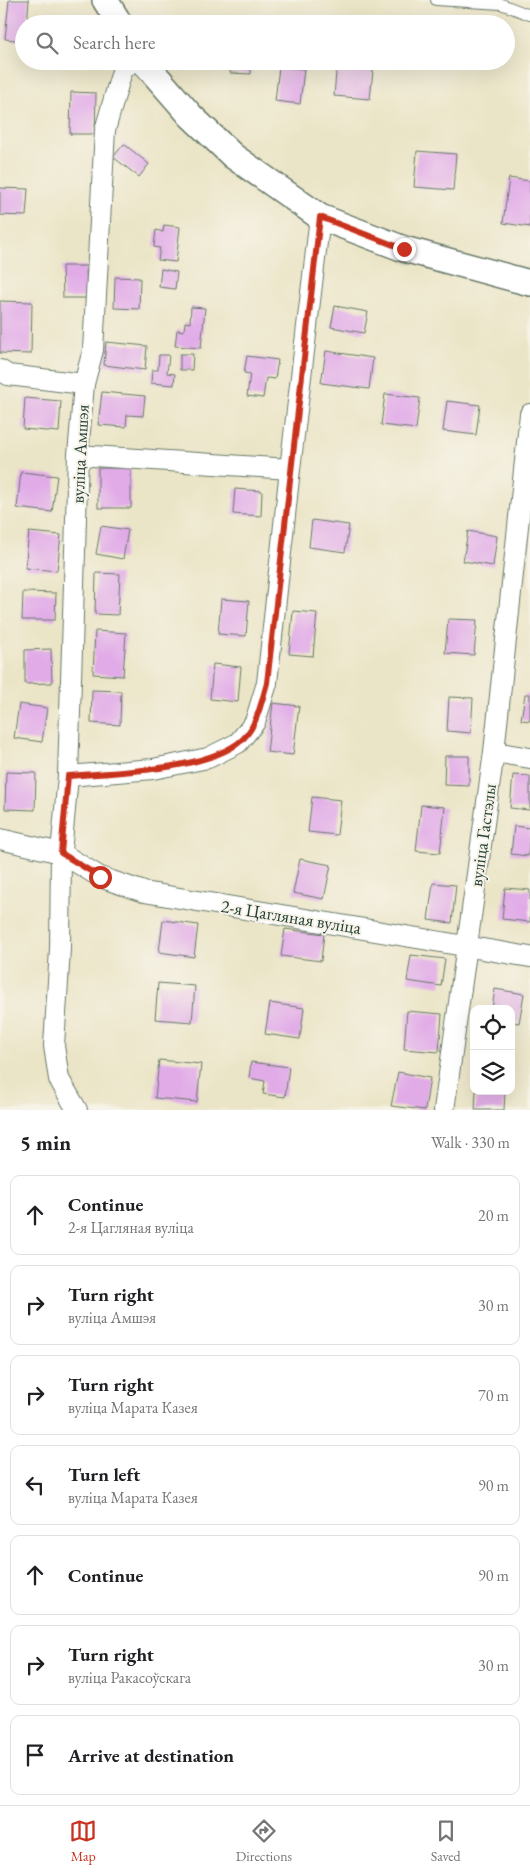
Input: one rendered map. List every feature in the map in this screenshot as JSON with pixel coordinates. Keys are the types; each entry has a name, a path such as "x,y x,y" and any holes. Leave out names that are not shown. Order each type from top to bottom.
{"street":[{"path":"105,0 114,15"},
{"name":"вуліца Амшэя","path":"76,1110 59,1079 54,1046 60,949 61,853 68,776 78,455 84,384 93,350 105,130 123,70"},
{"path":"152,70 191,116 233,156 320,217 404,249 530,283"},
{"path":"68,776 153,769 208,758 238,743 256,722 267,683 320,217"},
{"path":"0,370 8,375 84,384"},
{"name":"вуліца Гастэлы","path":"444,1110 522,561 530,414"},
{"path":"78,455 290,469"},
{"path":"494,752 530,758"},
{"name":"2-я Цагляная вуліца","path":"0,839 61,853 100,877 144,892 530,957"}],"lane":[{"path":"436,0 501,4 530,15"}],"building":[{"path":"9,0 29,0 28,15 15,15 15,40 5,39"},
{"path":"230,70 251,70 251,74 230,73"},
{"path":"279,70 304,70 300,104 275,101"},
{"path":"336,70 373,70 370,99 334,96"},
{"path":"71,92 96,93 95,134 70,134"},
{"path":"124,144 149,164 139,177 113,157"},
{"path":"417,151 456,154 453,190 414,187"},
{"path":"509,178 530,181 530,227 503,223"},
{"path":"0,188 28,189 26,216 0,215"},
{"path":"164,225 180,227 176,262 158,260 160,248 154,247 156,230 163,232"},
{"path":"62,266 86,266 87,298 63,298"},
{"path":"161,269 177,272 175,289 159,287"},
{"path":"115,277 140,278 139,309 114,308"},
{"path":"0,301 32,302 31,354 0,353"},
{"path":"335,306 368,312 364,333 331,327"},
{"path":"191,307 205,308 201,348 175,346 177,330 184,331 185,322 190,323"},
{"path":"106,342 147,346 145,370 104,365"},
{"path":"326,351 373,358 369,389 321,383"},
{"path":"180,354 193,354 192,370 180,370"},
{"path":"159,355 169,355 167,373 175,374 174,385 151,383 152,370 158,370"},
{"path":"247,356 278,360 275,379 266,378 263,398 247,396 250,374 244,373"},
{"path":"102,392 145,396 143,416 127,415 126,427 98,425"},
{"path":"385,394 420,398 416,429 381,425"},
{"path":"25,398 61,401 59,432 23,429"},
{"path":"447,401 480,405 476,435 443,431"},
{"path":"98,468 131,468 131,508 98,508"},
{"path":"21,472 57,476 52,512 17,508"},
{"path":"235,489 262,491 261,516 233,514"},
{"path":"312,520 349,525 345,552 309,547"},
{"path":"101,526 128,530 123,559 96,554"},
{"path":"468,531 497,536 493,566 463,561"},
{"path":"29,532 61,535 57,571 25,568"},
{"path":"96,573 120,574 118,615 95,614"},
{"path":"23,592 56,593 55,620 22,620"},
{"path":"221,599 249,601 246,636 218,634"},
{"path":"293,611 317,613 313,656 289,654"},
{"path":"448,619 477,620 474,655 445,653"},
{"path":"95,631 126,633 123,676 93,674"},
{"path":"51,649 52,683 25,684 25,650"},
{"path":"213,664 241,667 238,702 210,699"},
{"path":"92,690 121,691 120,725 91,723"},
{"path":"525,694 530,694 530,721 521,720"},
{"path":"449,697 473,698 471,733 447,731"},
{"path":"273,703 299,706 293,755 267,752"},
{"path":"19,704 47,708 42,742 14,738"},
{"path":"445,756 469,756 469,786 444,785"},
{"path":"6,772 36,773 35,810 5,809"},
{"path":"513,775 530,776 530,810 510,808"},
{"path":"312,797 341,800 337,835 308,832"},
{"path":"421,805 445,807 440,853 416,851"},
{"path":"514,826 530,828 528,856 511,854"},
{"path":"300,859 331,865 324,899 293,893"},
{"path":"433,883 456,885 452,923 428,920"},
{"path":"505,888 530,890 530,922 502,919"},
{"path":"163,920 198,925 194,957 159,952"},
{"path":"285,929 324,934 321,961 281,956"},
{"path":"411,955 445,959 441,986 407,981"},
{"path":"158,983 195,986 192,1022 155,1019"},
{"path":"495,989 524,994 519,1023 515,1022 515,1005 493,1005"},
{"path":"270,1003 304,1008 300,1039 265,1034"},
{"path":"407,1011 442,1014 439,1052 404,1049"},
{"path":"159,1060 201,1064 197,1102 155,1098"},
{"path":"251,1062 289,1067 285,1097 263,1094 265,1081 249,1078"},
{"path":"398,1072 430,1078 425,1110 391,1106"},
{"path":"476,1095 505,1095 504,1110 475,1110"}],"route":[{"path":"100,877 61,853 68,776 153,769 208,758 238,743 256,722 267,683 320,217 404,249"}]}
